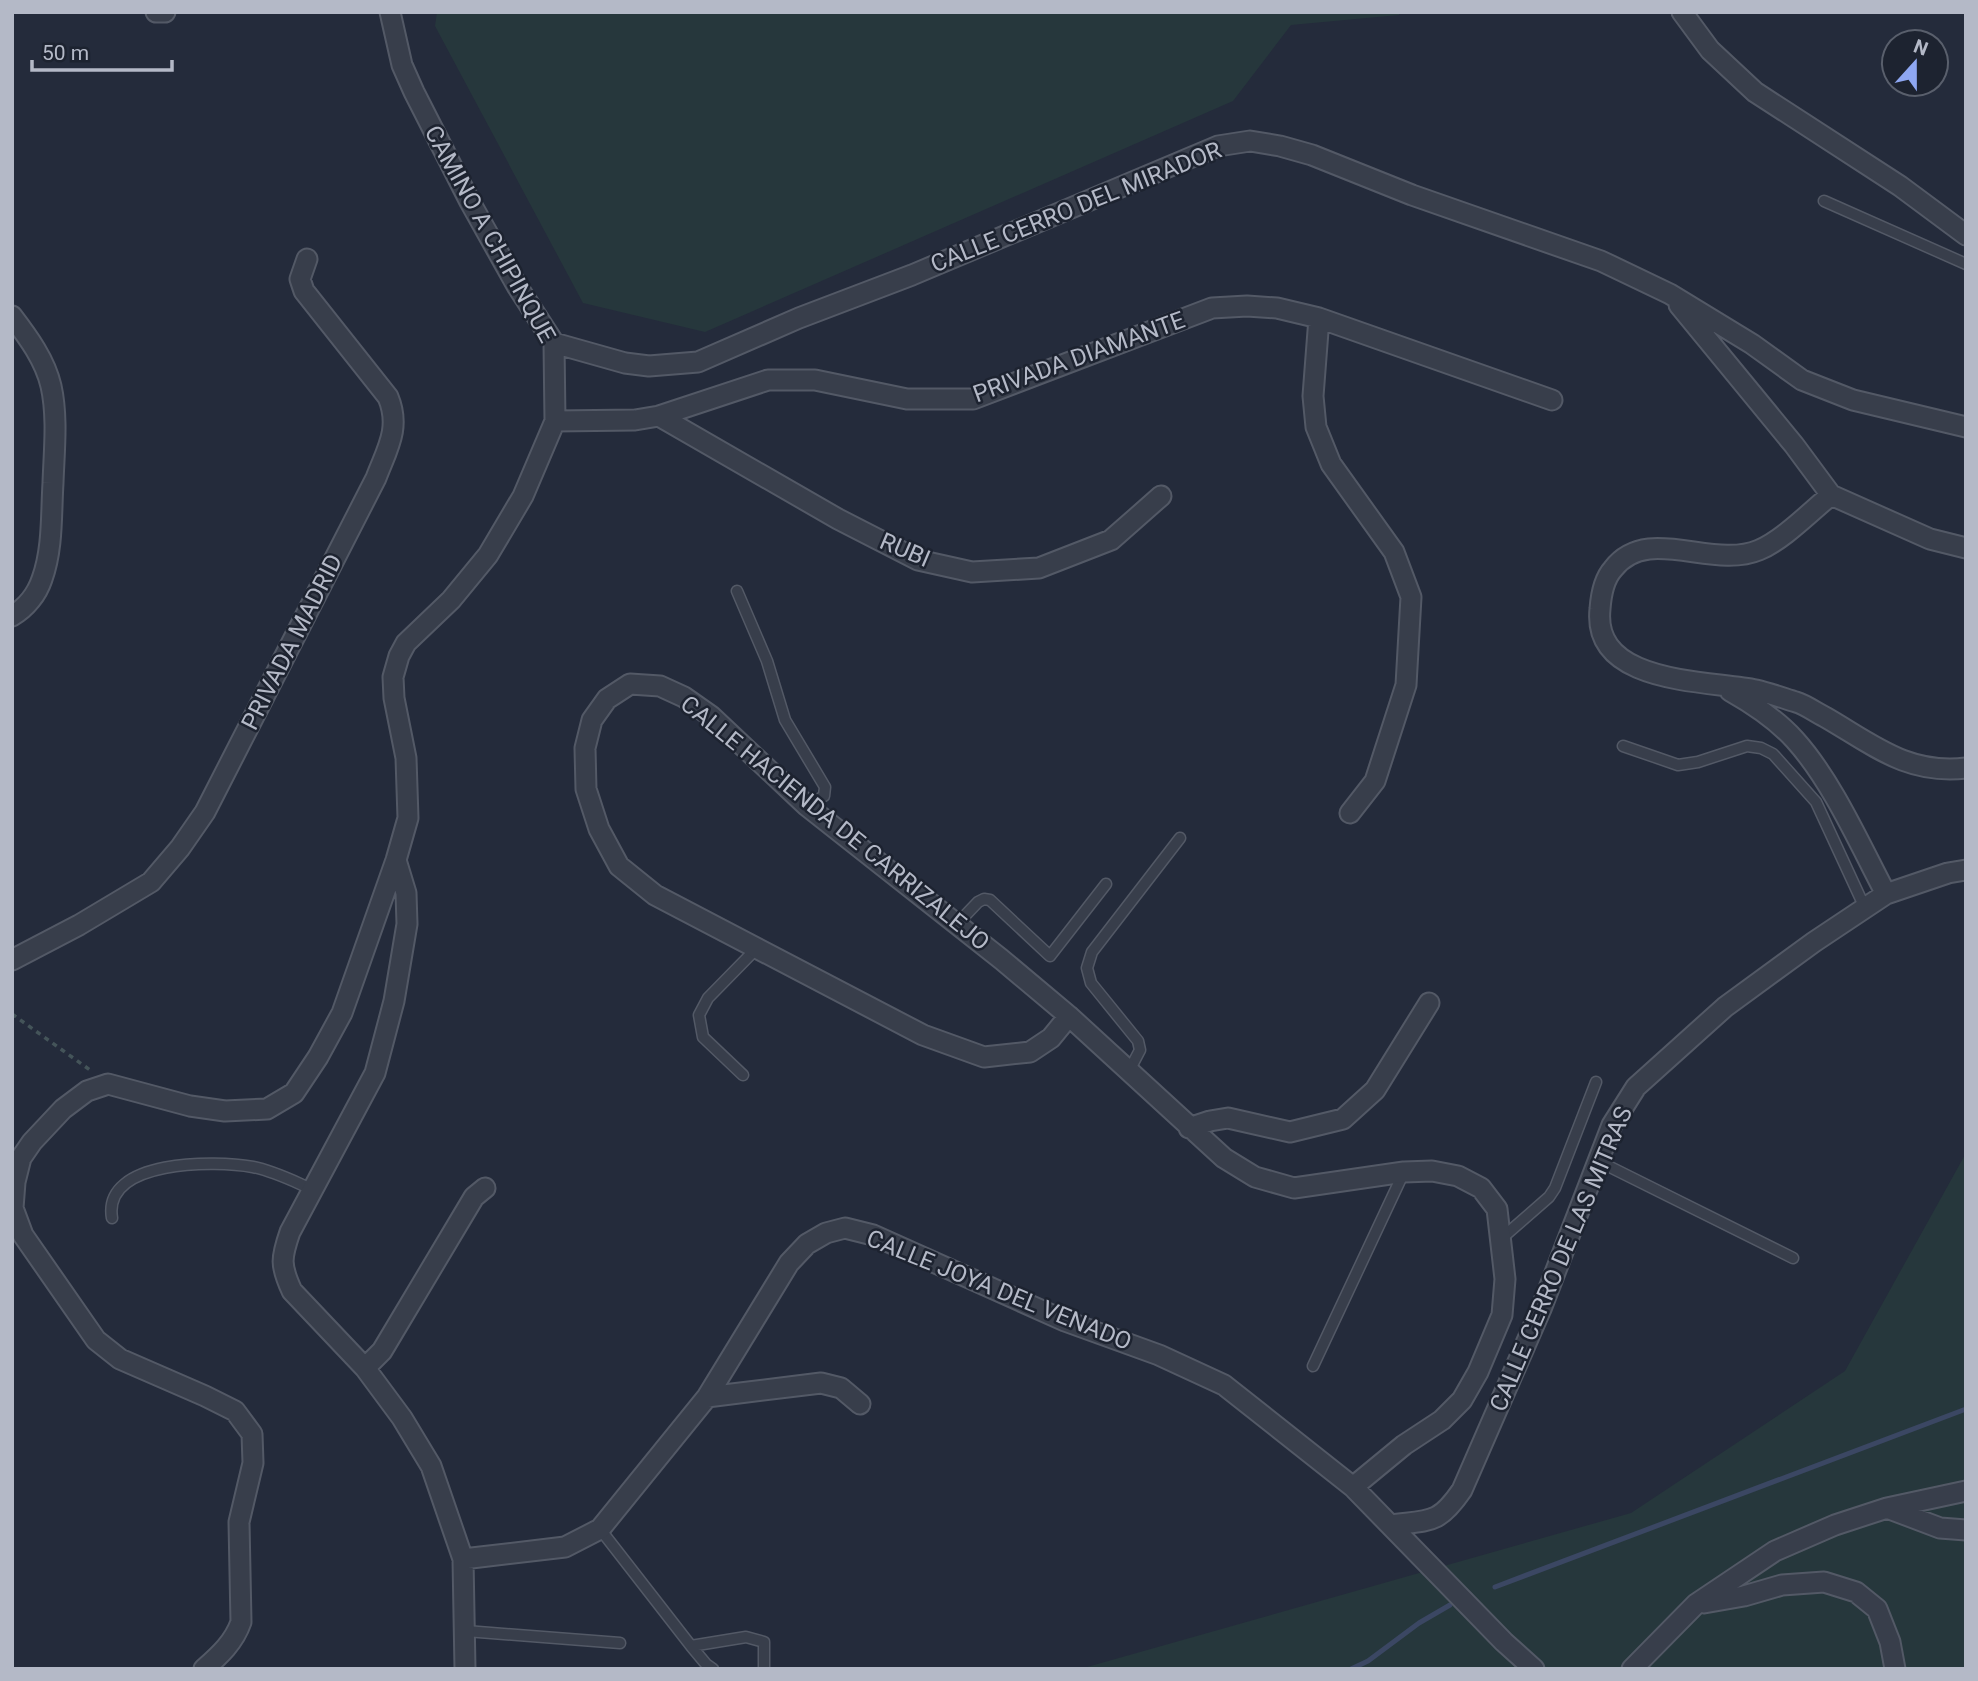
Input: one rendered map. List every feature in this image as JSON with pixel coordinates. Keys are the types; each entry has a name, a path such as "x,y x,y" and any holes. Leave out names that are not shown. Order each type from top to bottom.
{"street":[{"path":"156,12 165,12"},
{"name":"CAMINO A CHIPINQUE","path":"108,1084 190,1106 225,1111 267,1109 294,1093 342,1013 408,818 406,758 394,698 393,677 398,656 406,643 451,600 488,555 523,496 555,421 554,343 517,286 470,202 414,92 402,65 390,12"},
{"path":"1682,12 1710,50 1755,92 1900,186 1966,235"},
{"name":"CALLE CERRO DEL MIRADOR","path":"554,343 625,363 649,366 698,362 1218,146 1250,141 1312,155 1412,195 1601,261 1670,294 1794,445 1831,495"},
{"name":"PRIVADA MADRID","path":"12,960 79,925 151,882 180,848 205,812 376,478 394,433 394,411 388,397 304,291 300,279 307,259"},
{"path":"1670,294 1752,344 1802,380 1853,400 1966,427"},
{"name":"PRIVADA DIAMANTE","path":"555,421 635,421 659,416 768,380 815,380 908,399 973,399 1212,308 1247,306 1276,308 1319,318 1552,400"},
{"path":"12,316 33,344 51,386 55,434 50,537 42,579 22,610 12,616"},
{"path":"1319,318 1313,396 1316,427 1331,464 1394,552 1411,597 1406,685 1375,780 1350,813"},
{"name":"RUBI","path":"659,416 838,519 918,560 972,572 1039,568 1111,540 1161,496"},
{"path":"1966,548 1930,539 1831,495 1759,550 1729,557 1660,547 1628,554 1612,569 1601,594 1598,624 1609,647 1633,666 1661,677 1756,690 1800,703 1882,753 1914,766 1951,770 1966,768"},
{"name":"CALLE HACIENDA DE CARRIZALEJO","path":"1069,1016 1051,1038 1030,1052 984,1057 923,1035 655,895 620,866 598,829 586,789 585,748 592,720 607,699 630,684 660,686 684,697 711,716 807,806 1069,1016 1224,1158 1255,1177 1294,1188 1404,1172 1432,1171 1458,1176 1481,1188 1497,1209 1505,1279 1503,1315 1478,1372 1462,1400 1442,1420 1404,1445 1353,1487"},
{"path":"1720,685 1755,706 1795,740 1831,790 1886,894"},
{"path":"396,860 406,893 407,924 394,1001 375,1073 290,1232 282,1256 285,1276 292,1291 365,1368 431,1465 463,1559 466,1669"},
{"name":"CALLE CERRO DE LAS MITRAS","path":"1390,1525 1432,1520 1448,1511 1462,1490 1541,1309 1612,1125 1636,1087 1725,1007 1886,894 1948,873 1966,870"},
{"path":"1189,1128 1228,1118 1290,1132 1343,1119 1375,1090 1429,1003"},
{"path":"108,1084 87,1091 63,1109 32,1142 21,1158 15,1182 13,1208 23,1235 96,1340 120,1359 235,1411 252,1434 253,1463 239,1522 241,1622 231,1643 204,1669"},
{"path":"365,1368 382,1351 474,1197 485,1188"},
{"name":"CALLE JOYA DEL VENADO","path":"463,1559 565,1547 600,1529 707,1397 789,1263 807,1244 826,1233 845,1228 873,1235 1065,1321 1159,1355 1224,1385 1353,1487 1504,1642 1534,1669"},
{"path":"707,1397 821,1383 841,1388 860,1404"},
{"path":"1632,1669 1696,1604 1775,1550 1835,1524 1887,1508 1966,1490"},
{"path":"1887,1508 1940,1528 1966,1530"},
{"path":"1696,1604 1793,1584 1824,1582 1856,1592 1877,1609 1890,1642 1895,1669"}],"lane":[{"path":"1824,201 1966,264"},
{"path":"737,591 767,661 785,720 825,787 824,796 807,806"},
{"path":"1623,746 1678,765 1698,762 1747,746 1761,748 1773,754 1816,802 1865,908"},
{"path":"1128,1072 1140,1050 1138,1041 1091,983 1087,968 1092,952 1180,838"},
{"path":"957,924 978,902 985,899 1050,956 1106,884"},
{"path":"743,1075 703,1037 699,1015 708,998 757,948"},
{"path":"1501,1239 1549,1197 1555,1188 1596,1082"},
{"path":"1598,1161 1793,1258"},
{"path":"113,1218 110,1205 117,1191 149,1171 205,1163 255,1168 314,1190"},
{"path":"1313,1366 1404,1172"},
{"path":"600,1529 691,1646 713,1669"},
{"path":"466,1631 621,1643"},
{"path":"691,1646 746,1637 764,1642 764,1669"}],"path":[{"path":"12,1014 108,1084"}],"shaded area":[{"path":"437,12 1399,12 1399,15 1291,25 1233,101 705,332 583,303 435,26"},
{"path":"1966,1153 1966,1669 1080,1669 1631,1513 1845,1371"}],"waterway":[{"path":"1495,1587 1966,1409"},
{"path":"1351,1669 1368,1661 1419,1623 1450,1605"}]}
